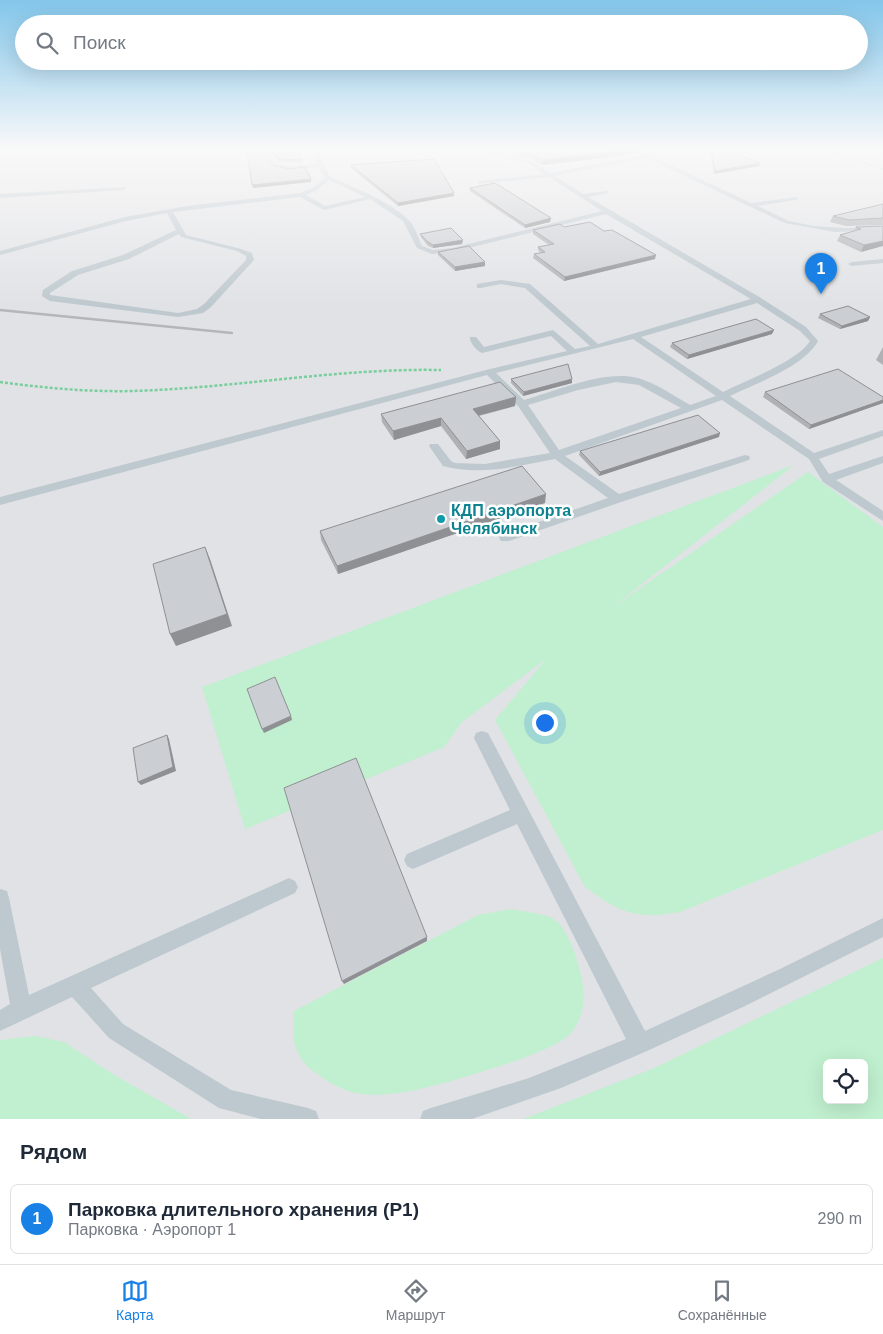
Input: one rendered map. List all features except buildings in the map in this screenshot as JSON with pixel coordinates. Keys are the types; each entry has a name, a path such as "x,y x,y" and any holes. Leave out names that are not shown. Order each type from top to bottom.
{"lane":[{"path":"0,253 125,219 169,211 255,201"},
{"path":"311,201 324,208 353,201"},
{"path":"378,201 400,215 410,226 419,247 432,252 452,250 607,212"},
{"path":"434,446 447,464 455,466 485,468 557,455 721,396 796,360 809,350 814,341 802,329 758,300 589,201"},
{"path":"742,201 788,222 812,229 844,232 883,228"},
{"path":"750,205 775,201"},
{"path":"169,211 183,236 244,252 250,260 200,311 178,315 50,299 46,296 46,292 75,273 126,257 180,231"},
{"path":"852,264 881,260"},
{"path":"862,268 883,266"},
{"path":"480,286 501,282 527,286 596,347"},
{"path":"0,502 489,372 596,347 758,300"},
{"path":"473,339 482,350 553,333 573,352"},
{"path":"634,336 814,457 827,479 883,517"},
{"path":"489,372 522,404 557,455 616,499"},
{"path":"522,404 608,380 626,379 644,383 689,408"},
{"path":"814,457 883,433"},
{"path":"505,538 616,499 745,458"},
{"path":"827,479 883,459"},
{"path":"482,738 640,1044"},
{"path":"413,860 521,814"},
{"path":"0,1021 21,1009 289,887"},
{"path":"0,898 21,1009"},
{"path":"431,1119 476,1108 529,1090 640,1044 814,965 883,927"},
{"path":"75,985 116,1031 227,1100 308,1119"}],"path":[{"path":"0,382 57,390 150,390 337,373 442,370"}],"shaded area":[{"path":"0,201 883,201 883,1119 0,1119"}],"green space":[{"path":"794,465 610,609 808,472 883,527 883,830 680,912 652,915 640,914 609,903 585,887 495,720 546,659 462,722 444,747 245,829 202,687"},
{"path":"512,909 552,918 561,926 572,945 580,973 584,999 583,1007 572,1032 558,1043 498,1067 426,1088 376,1095 355,1093 334,1085 311,1069 299,1055 294,1040 294,1011 478,915"},
{"path":"883,958 883,1119 523,1119 652,1069"},
{"path":"35,1036 64,1042 111,1073 191,1119 0,1119 0,1040"}],"railway":[{"path":"0,310 232,333"}],"place":[{"name":"Парковка длительного хранения (P1)","path":"821,294"},
{"name":"КДП аэропорта Челябинск","path":"441,519"}]}
